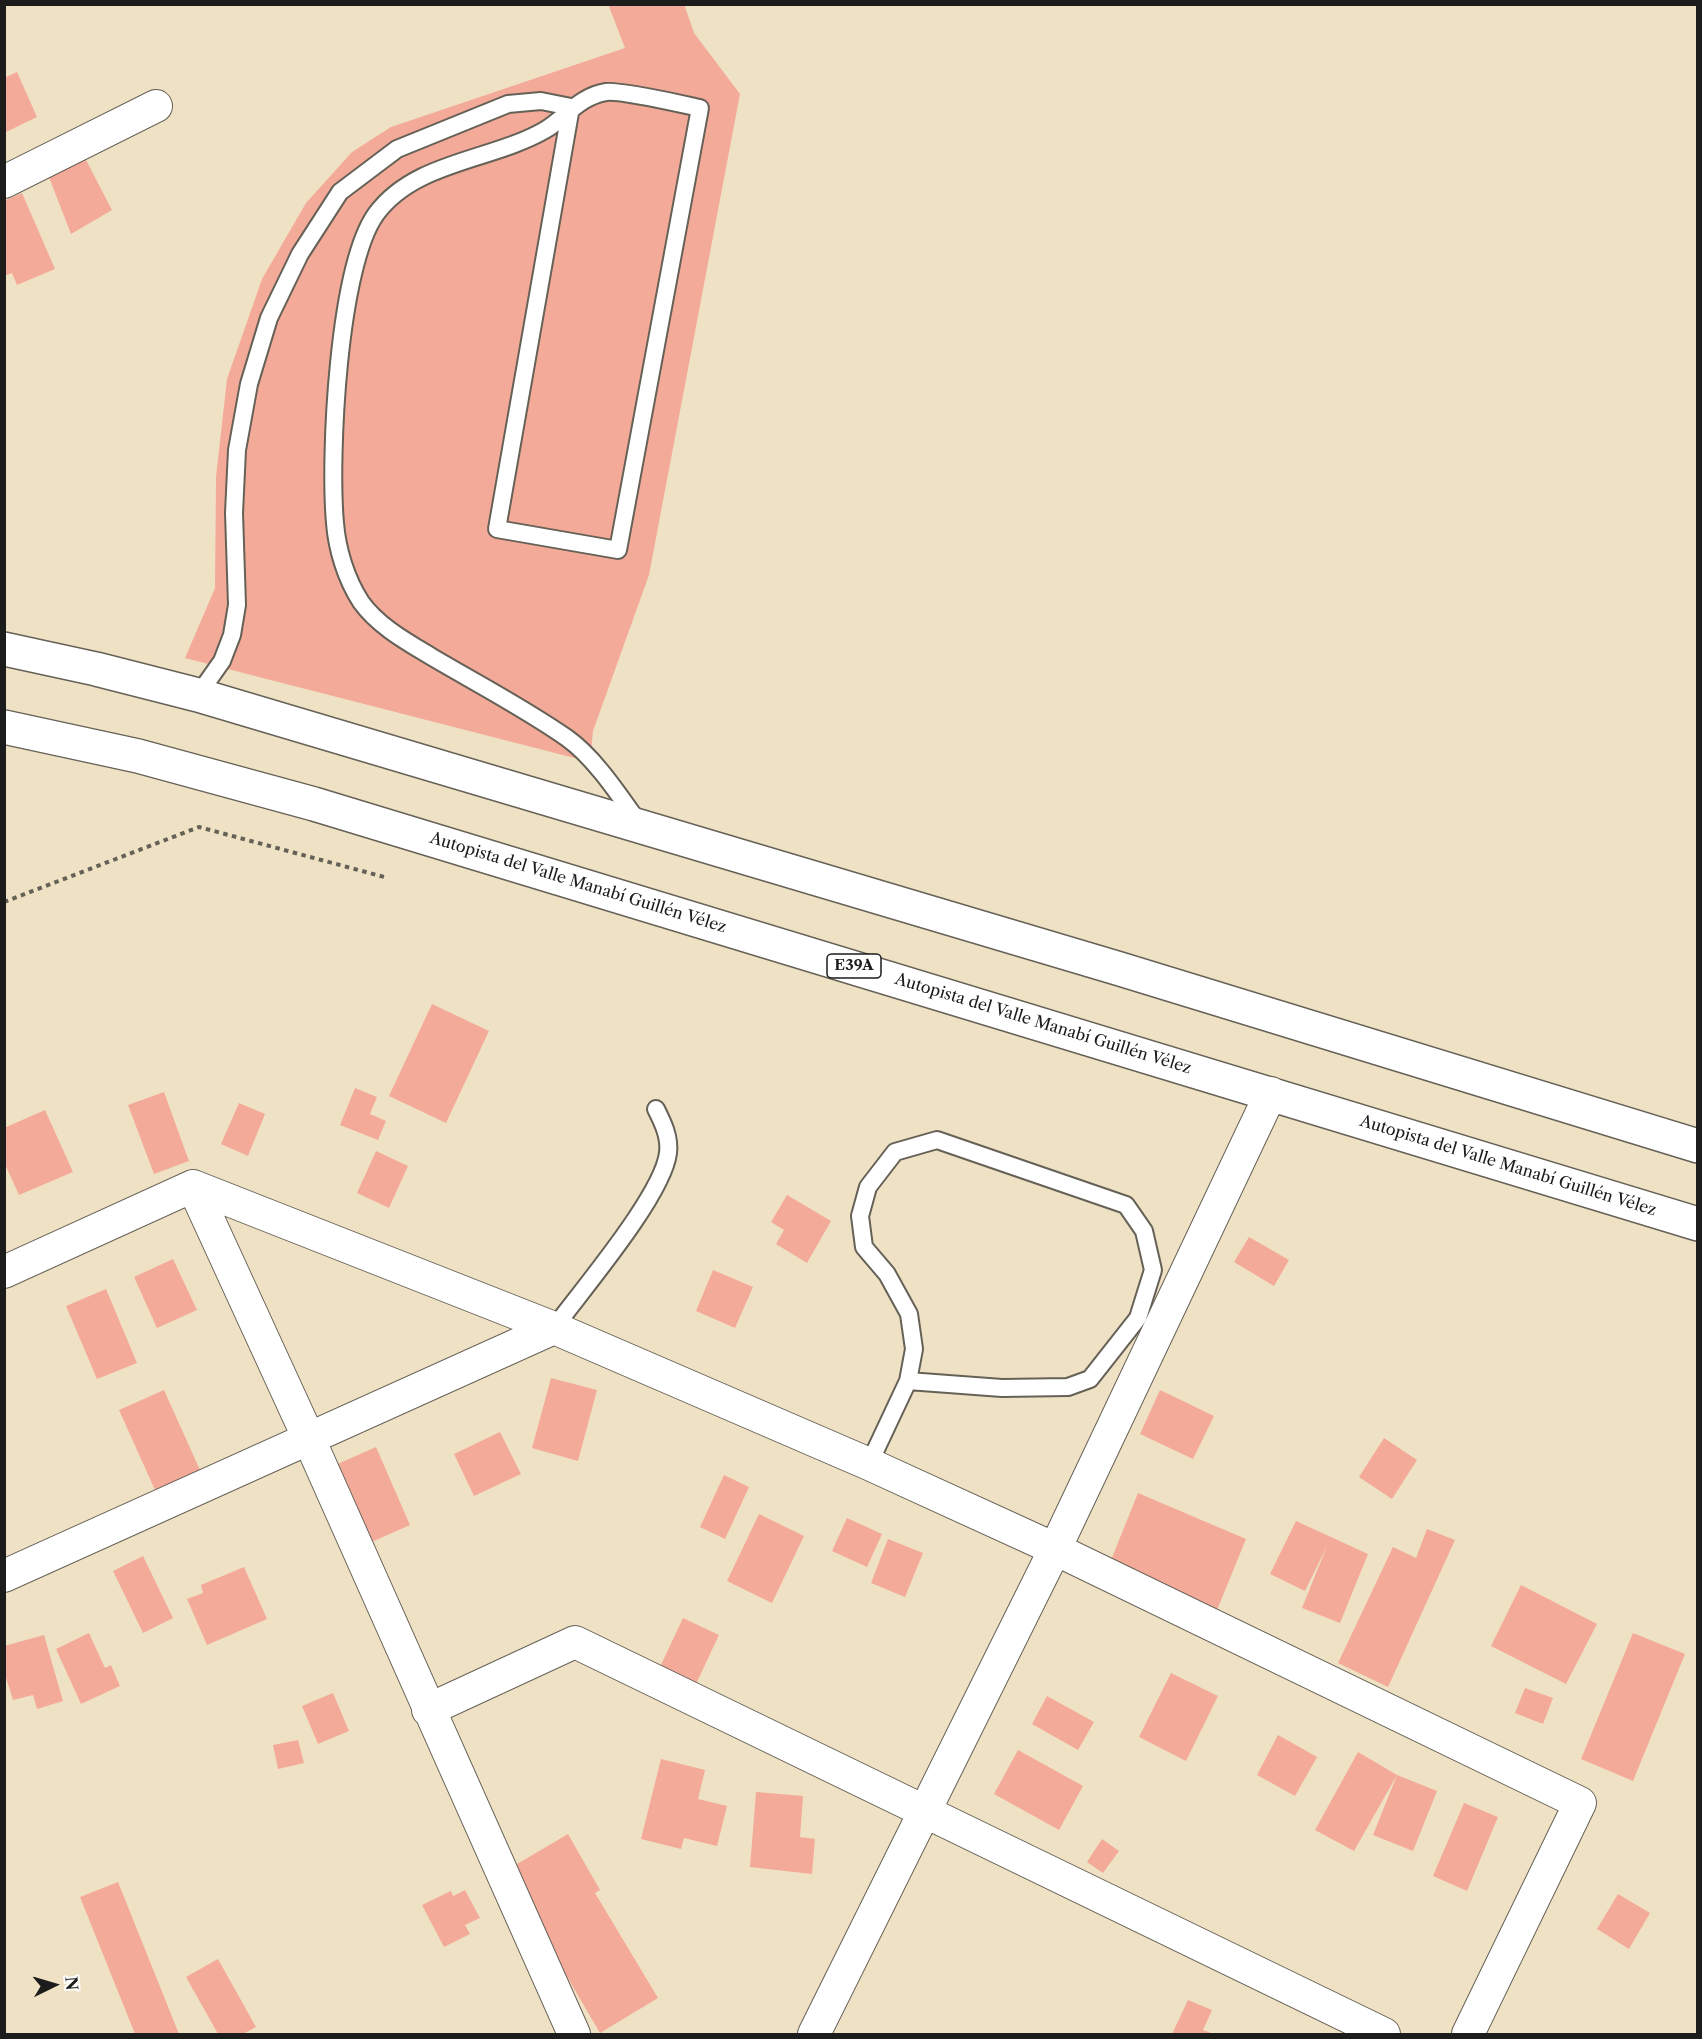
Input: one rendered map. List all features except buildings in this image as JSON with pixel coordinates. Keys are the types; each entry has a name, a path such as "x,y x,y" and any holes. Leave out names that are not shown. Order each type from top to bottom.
{"main road":[{"path":"4,650 96,669 198,695 640,826 1698,1146"},
{"name":"Autopista del Valle Manabí Guillén Vélez","path":"4,727 138,756 314,804 1698,1224"}],"street":[{"path":"4,182 156,106"},
{"path":"814,2034 927,1811 1055,1549 1271,1093"},
{"path":"4,1272 193,1186 555,1328 868,1464 1055,1549 1580,1803 1468,2034"},
{"path":"193,1186 309,1439 574,2034"},
{"path":"4,1576 555,1328"},
{"path":"428,1710 575,1642 1384,2034"}],"lane":[{"path":"571,107 497,530 618,550 700,108 606,92 571,107 547,129 446,167 400,188 376,214 360,246 346,311 334,436 335,524 344,567 362,603 387,629 569,739 610,782 640,826"},
{"path":"198,695 222,661 232,634 237,605 234,513 237,450 249,384 269,318 300,254 340,192 396,149 508,104 541,101 571,107"},
{"path":"555,1328 653,1194 668,1154 667,1131 656,1109"},
{"path":"868,1464 908,1381 914,1349 909,1314 887,1274 864,1247 860,1216 868,1187 895,1152 937,1140 1126,1205 1144,1231 1153,1270 1138,1318 1090,1379 1068,1387 1002,1388 908,1381"}],"path":[{"path":"4,903 199,826 388,878"}]}
